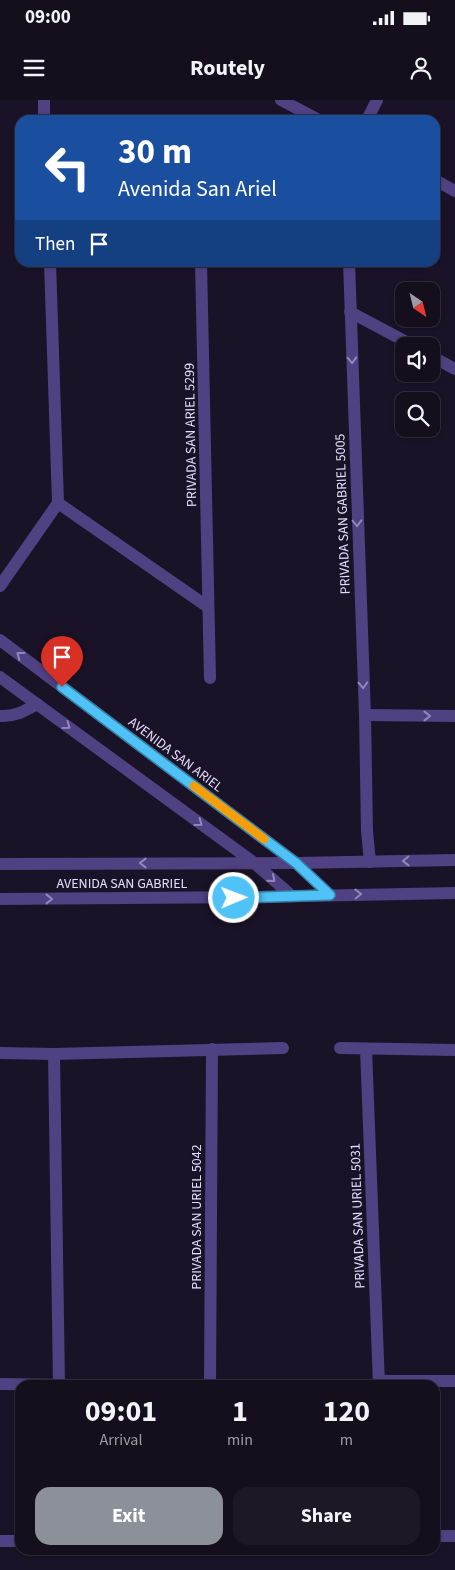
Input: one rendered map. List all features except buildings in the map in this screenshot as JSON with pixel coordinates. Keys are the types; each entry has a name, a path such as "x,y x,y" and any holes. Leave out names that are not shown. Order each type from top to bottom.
{"street":[{"path":"44,100 44,115"},
{"path":"281,100 310,115"},
{"path":"370,115 377,100"},
{"path":"440,183 455,191"},
{"path":"0,586 58,503 50,267"},
{"name":"PRIVADA SAN ARIEL 5299","path":"201,267 210,678"},
{"name":"PRIVADA SAN GABRIEL 5005","path":"349,267 367,831 370,862"},
{"path":"350,312 397,337"},
{"path":"440,361 455,369"},
{"path":"58,503 208,607"},
{"name":"AVENIDA SAN ARIEL","path":"0,640 296,863 330,895"},
{"path":"0,677 253,862 292,896"},
{"path":"0,716 9,717 37,704"},
{"path":"364,715 455,716"},
{"name":"AVENIDA SAN GABRIEL","path":"0,864 296,863 455,860"},
{"name":"AVENIDA SAN GABRIEL","path":"0,899 455,893"},
{"path":"0,1053 54,1054 283,1048"},
{"path":"340,1048 455,1050"},
{"name":"PRIVADA SAN URIEL 5031","path":"366,1049 379,1380"},
{"name":"PRIVADA SAN URIEL 5042","path":"210,1380 212,1050"},
{"path":"54,1054 59,1380"},
{"name":"PRIVADA SAN URIEL 5031","path":"440,1381 455,1381"},
{"path":"0,1384 15,1384"},
{"path":"440,1536 455,1536"},
{"path":"0,1541 15,1541"}],"slow traffic":[{"path":"194,786 264,839"}],"route":[{"path":"62,687 296,863 330,895 234,898"}]}
